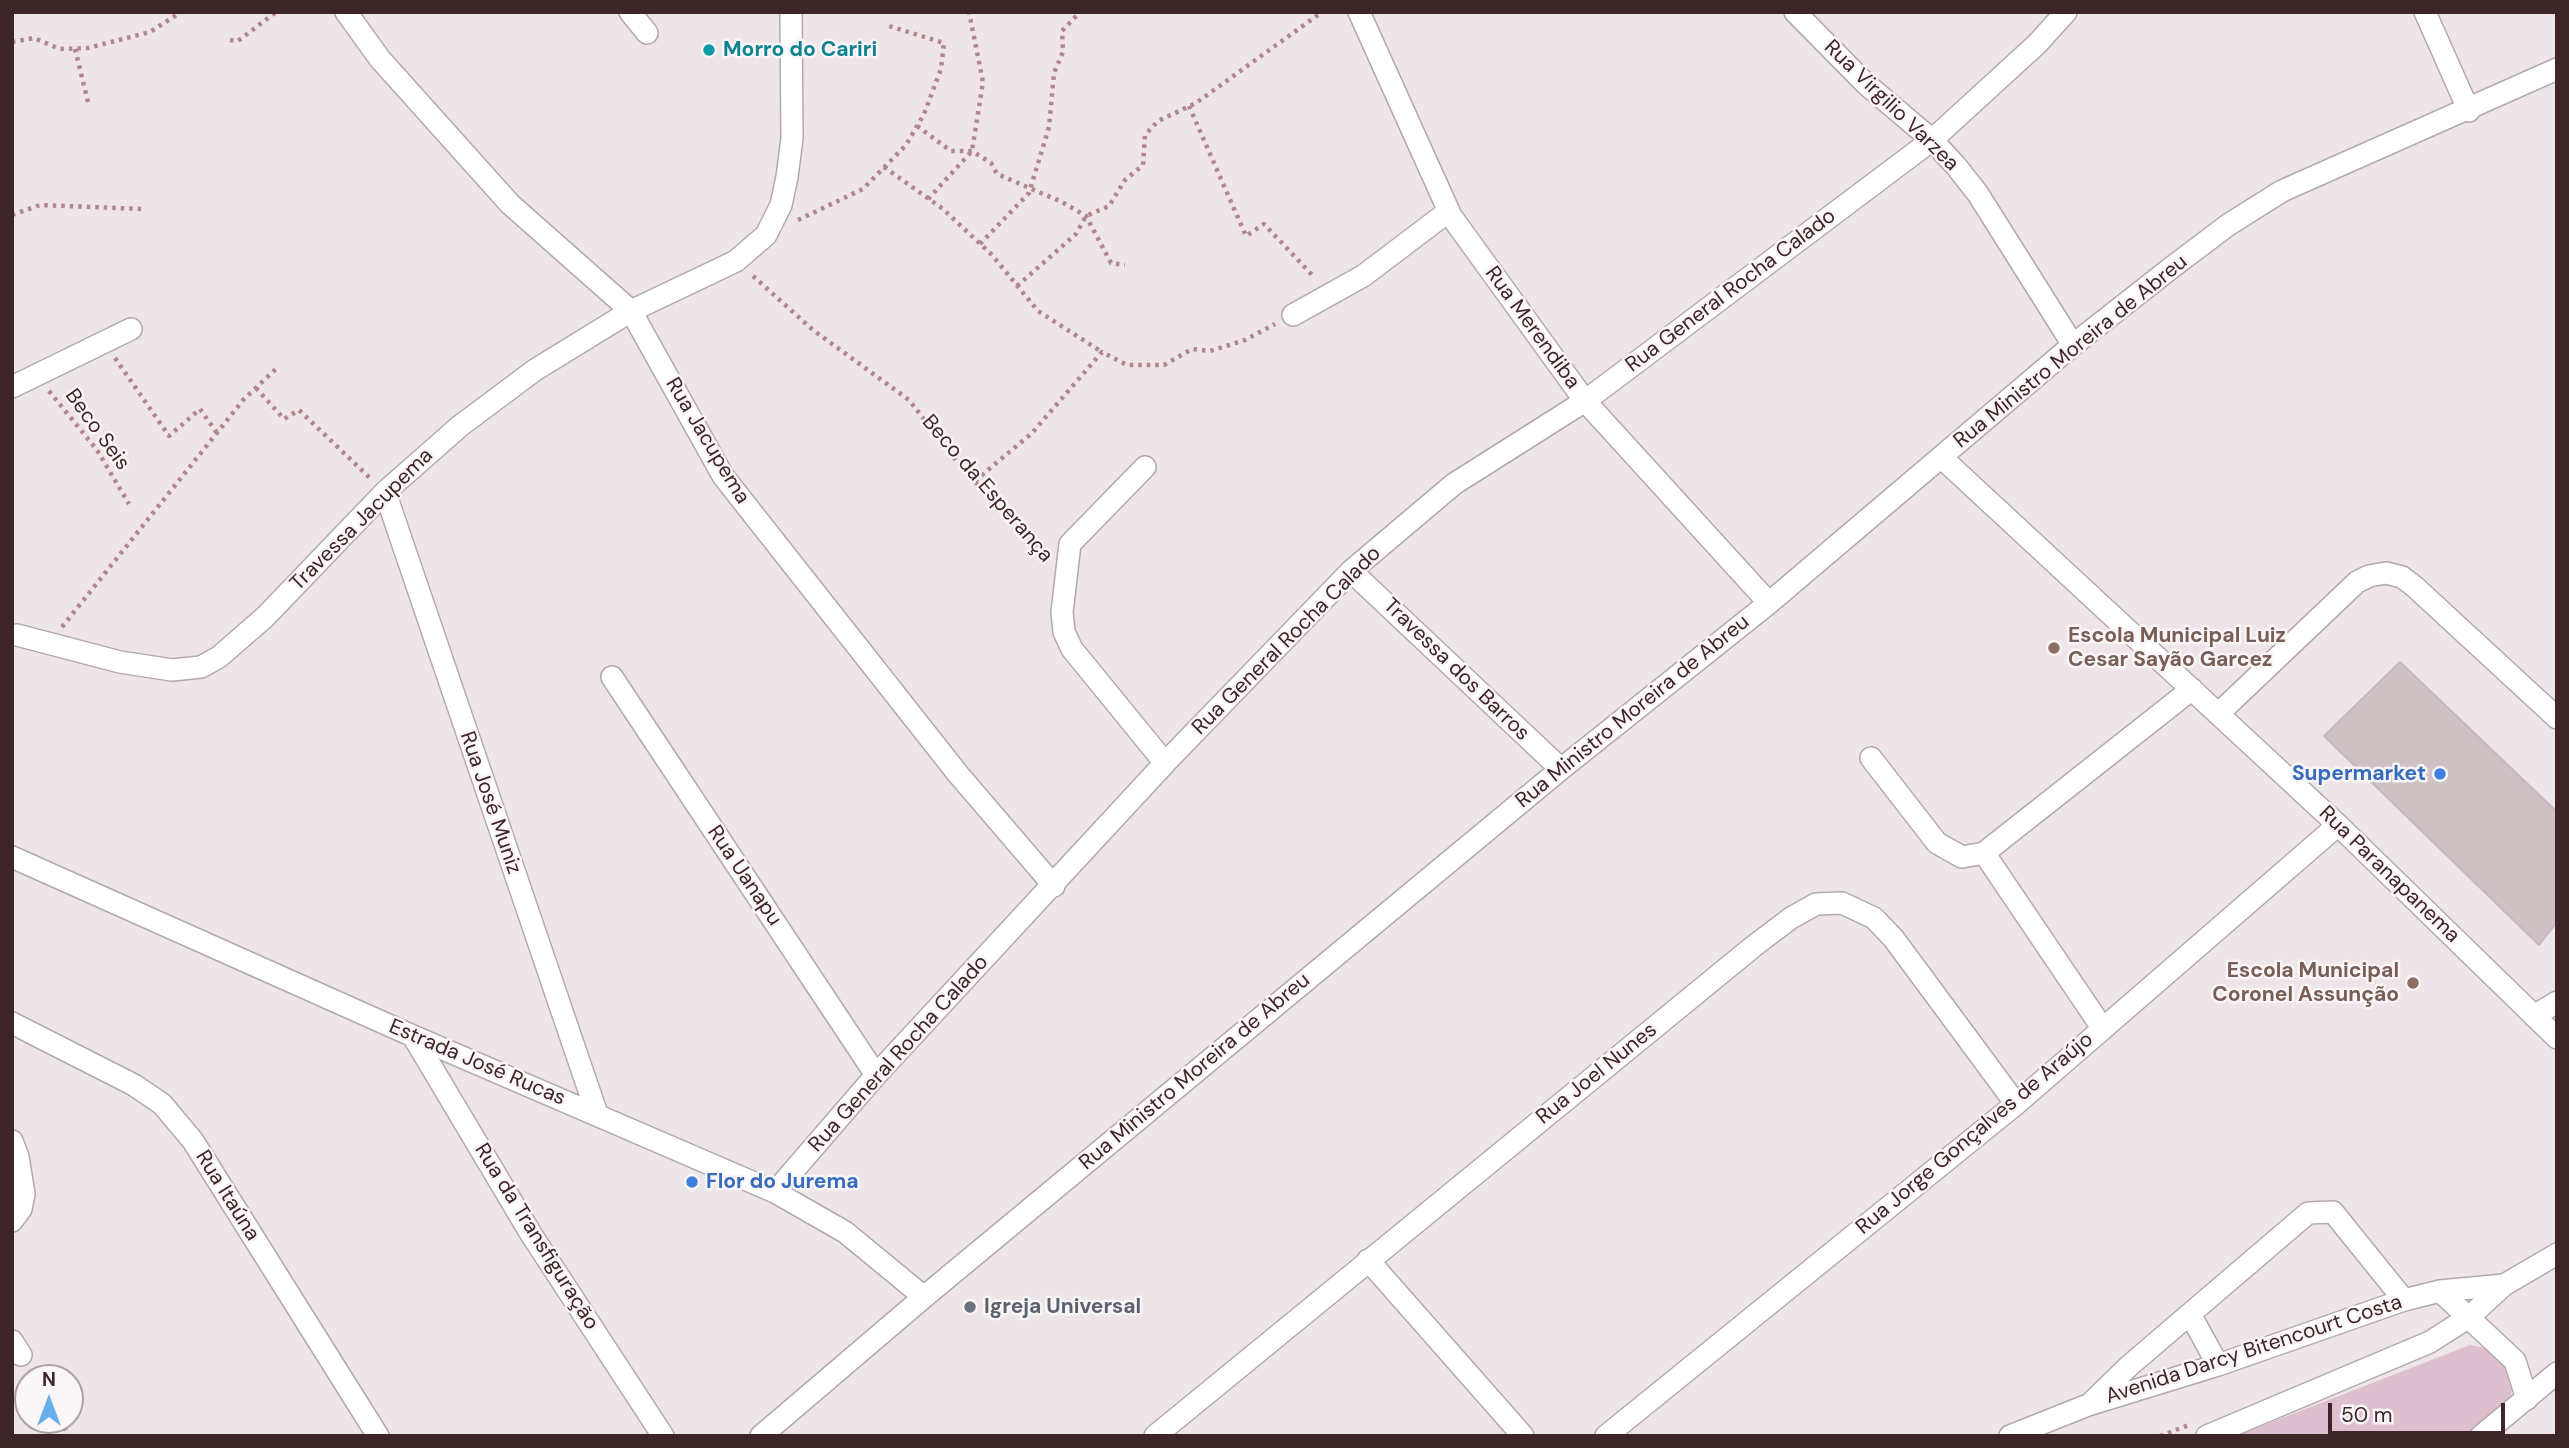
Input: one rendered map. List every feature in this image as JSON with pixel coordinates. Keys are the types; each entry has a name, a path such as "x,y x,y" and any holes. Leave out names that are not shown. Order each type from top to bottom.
{"street":[{"name":"Rua Jacupema","path":"346,12 380,59 510,204 631,311 723,476 958,774 1054,886"},
{"path":"630,12 647,33"},
{"path":"766,235 781,205 792,138 791,12"},
{"name":"Rua Merendiba","path":"1359,12 1449,211 1585,401 1769,603"},
{"name":"Rua Virgilio Varzea","path":"1795,12 1866,84 1932,140 1978,194 2074,345"},
{"name":"Rua General Rocha Calado","path":"775,1192 876,1075 1166,763 1351,570 1454,484 1585,401 1932,140 2037,44 2066,12"},
{"path":"2425,12 2469,111"},
{"name":"Rua Ministro Moreira de Abreu","path":"761,1436 924,1297 1561,769 1769,603 2074,345 2228,225 2283,191 2469,111 2557,69"},
{"path":"1293,315 1363,276 1449,211"},
{"name":"Travessa Jacupema","path":"17,635 120,662 172,670 201,667 230,651 385,492 460,426 535,370 631,311 736,261 766,235"},
{"path":"12,387 131,329"},
{"name":"Rua Paranapanema","path":"1942,458 2338,825 2557,1038"},
{"path":"1066,578 1070,544 1145,467"},
{"name":"Rua José Muniz","path":"385,492 597,1114"},
{"name":"Travessa dos Barros","path":"1351,570 1561,769"},
{"path":"2218,714 2357,582 2369,576 2386,573 2402,577 2415,587 2557,718"},
{"name":"Beco da Esperança","path":"1066,578 1062,612 1065,632 1072,649 1166,763"},
{"name":"Rua Uanapu","path":"612,677 876,1075"},
{"path":"1871,758 1937,843 1962,857 1984,853 2192,689"},
{"name":"Rua Jorge Gonçalves de Araújo","path":"1606,1436 2015,1104 2338,825"},
{"path":"1984,853 2103,1028"},
{"name":"Estrada José Rucas","path":"12,857 413,1036 775,1192 845,1232 924,1297"},
{"name":"Rua Joel Nunes","path":"1154,1436 1754,946 1791,918 1816,904 1842,904 1874,918 1894,939 2015,1104"},
{"path":"2534,1016 2557,1002"},
{"name":"Rua Itaúna","path":"12,1023 134,1085 162,1104 193,1141 378,1436"},
{"name":"Rua da Transfiguração","path":"413,1036 531,1234 663,1436"},
{"path":"12,1141 23,1181 16,1215"},
{"path":"2088,1405 2308,1213 2318,1210 2333,1212 2404,1300"},
{"name":"Avenida Darcy Bitencourt Costa","path":"2207,1436 2390,1361 2469,1317 2504,1285 2557,1254"},
{"path":"1368,1260 1523,1436"},
{"name":"Avenida Darcy Bitencourt Costa","path":"2010,1436 2088,1405 2218,1365 2404,1300 2440,1291 2504,1285"},
{"path":"2440,1291 2515,1361 2527,1399"},
{"path":"2190,1314 2218,1365"},
{"path":"2481,1436 2557,1373"}],"path":[{"path":"12,42 34,38 60,49 88,48 150,32 181,12"},
{"path":"230,40 238,41 276,12"},
{"path":"928,199 972,151 983,82 969,12"},
{"path":"980,244 1030,188 1049,127 1054,74 1063,52 1062,31 1080,12"},
{"path":"1017,286 1076,234 1086,216 1109,206 1125,180 1143,165 1145,135 1158,121 1189,106 1322,12"},
{"path":"766,235 863,189 906,145 941,69 944,43 889,26"},
{"path":"75,49 89,106"},
{"path":"1189,106 1246,236 1264,223 1330,294"},
{"path":"917,126 951,151 972,151 990,163 997,173 1086,216 1111,263 1125,265"},
{"path":"884,167 928,199 980,244 1038,311 1102,352 1128,365 1164,365 1192,349 1210,351 1245,340 1293,315"},
{"path":"12,215 40,205 144,209"},
{"name":"Beco da Esperança","path":"736,261 813,330 909,400 975,481 1066,578"},
{"path":"105,343 170,436 200,409 217,433"},
{"path":"975,481 1032,433 1102,352"},
{"path":"48,644 217,433 278,367"},
{"name":"Beco Seis","path":"38,376 97,450 129,505"},
{"path":"256,388 284,419 299,410 385,492"}],"shaded area":[{"path":"2470,1345 2500,1351 2515,1372 2510,1401 2469,1436 2236,1436"}],"building":[{"name":"Supermarket","path":"2400,662 2557,812 2557,922 2539,945 2324,736"}],"place":[{"name":"Morro do Cariri","path":"709,50"},
{"name":"Escola Municipal Luiz Cesar Sayão Garcez","path":"2054,648"},
{"name":"Supermarket","path":"2440,774"},
{"name":"Escola Municipal Coronel Assunção","path":"2413,983"},
{"name":"Flor do Jurema","path":"692,1182"},
{"name":"Igreja Universal","path":"970,1307"}]}
